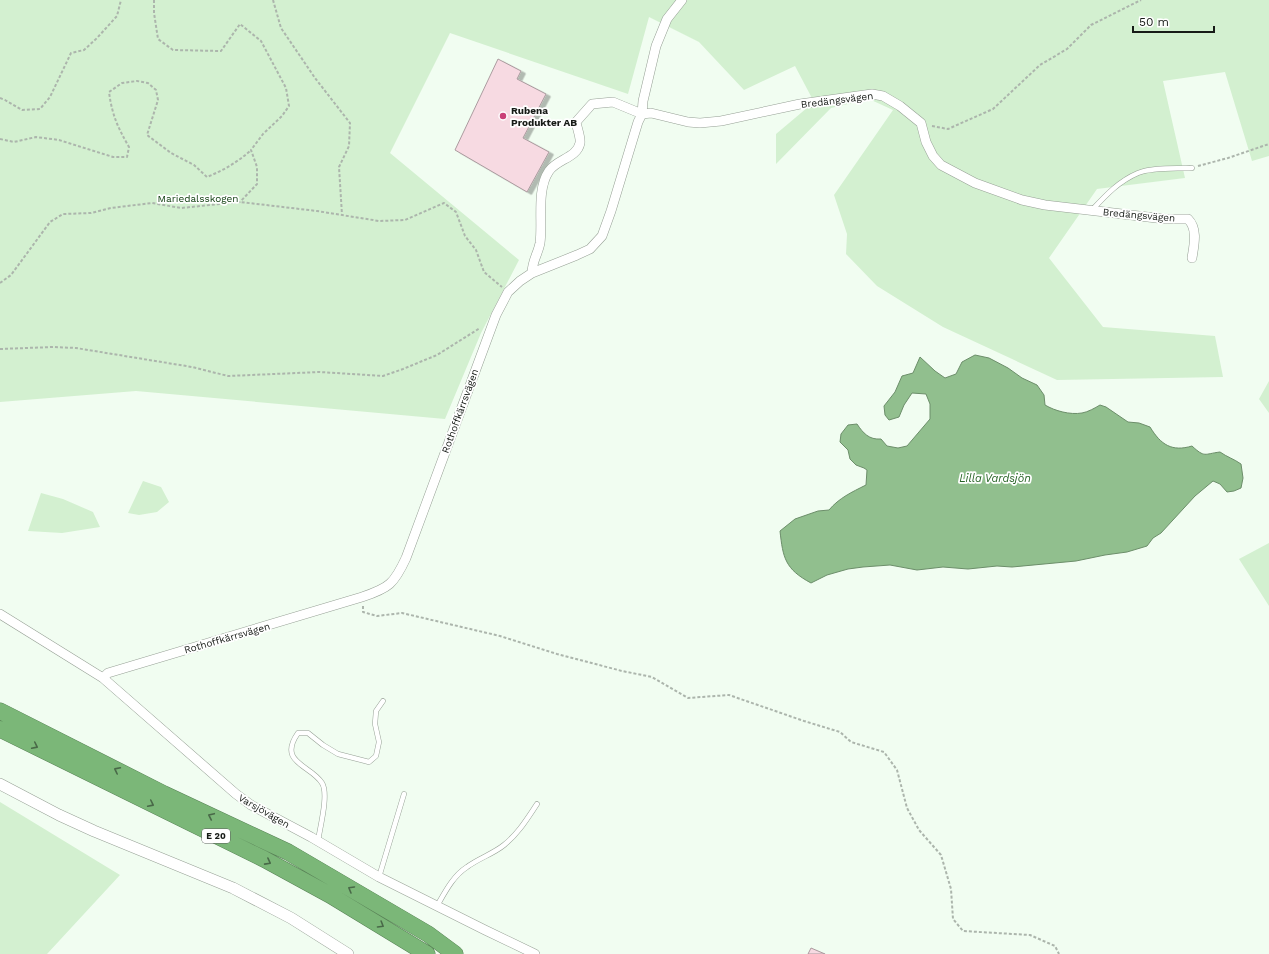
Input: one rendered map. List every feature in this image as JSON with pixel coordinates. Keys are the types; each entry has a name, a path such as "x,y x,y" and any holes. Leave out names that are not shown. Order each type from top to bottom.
{"highway":[{"name":"E 20","path":"0,711 164,794 288,852 428,934 455,954"},
{"name":"E 20","path":"0,729 264,860 336,899 427,954"}],"street":[{"name":"Rothoffkärrsvägen","path":"103,678 108,673 362,598 387,587 393,581 400,572 496,315 508,292 532,272 590,249 602,236 638,122 642,114 643,101 656,46 668,19 682,0"},
{"name":"Bredängsvägen","path":"532,272 532,264 540,244 541,200 548,172 555,164 576,153 580,143 576,122 592,104 613,102 642,114 651,113 688,122 700,123 721,121 800,104 872,94 882,96 900,106 921,123 926,142 933,156 941,165 975,183 1022,200 1045,205 1165,219 1188,219 1192,222 1194,228 1192,258"},
{"name":"Varsjövägen","path":"0,614 103,678 236,794 251,805 318,841 379,877 535,954"},
{"path":"0,784 59,815 94,831 233,888 291,918 348,954"}],"lane":[{"path":"1090,211 1124,180 1140,172 1159,169 1192,168"},
{"path":"318,841 325,794 322,783 298,763 291,751 292,741 298,733 308,733 323,745 338,754 369,762 376,756 379,742 375,724 376,711 383,701"},
{"path":"379,877 404,794"},
{"path":"437,906 450,884 458,874 466,867 506,845 520,829 537,804"}],"path":[{"path":"0,98 22,110 40,109 50,97 71,53 84,50 97,38 116,16 121,0"},
{"path":"0,139 14,142 36,137 59,140 113,157 127,157 129,147 117,127 109,92 122,83 137,81 148,83 156,90 158,100 147,135 171,153 194,165 207,177 224,170 252,150 263,134 282,116 289,106 286,88 261,42 240,24 221,51 173,50 158,39 154,13 154,0"},
{"path":"273,0 281,28 315,78 350,123 349,146 339,167 342,215"},
{"path":"921,123 948,129 993,108 1040,65 1068,49 1091,25 1142,0"},
{"path":"1192,168 1269,144"},
{"path":"240,202 257,184 257,167 252,150"},
{"path":"0,284 11,275 50,222 63,214 91,213 111,208 152,203 181,208 240,202 379,221 405,220 444,203 456,212 466,236 476,250 484,272 508,292"},
{"path":"0,349 53,347 76,348 192,368 228,376 320,372 383,376 437,355 479,330 484,323"},
{"path":"362,598 363,612 377,616 402,613 500,636 557,654 652,678 688,698 729,695 840,732 852,742 884,752 897,770 907,808 919,830 941,855 951,889 954,919 963,931 1030,935 1055,946 1059,954"}],"green space":[{"name":"Mariedalsskogen","path":"0,0 1269,0 1269,156 1252,161 1225,72 1163,81 1185,178 1097,189 1049,258 1103,327 1215,336 1223,377 1057,380 943,327 877,286 846,254 847,234 834,195 893,110 869,99 831,108 776,164 776,134 814,102 795,66 744,90 699,42 649,17 628,94 450,33 390,153 519,260 481,333 445,419 136,391 0,402"},
{"path":"1269,381 1269,413 1259,399"},
{"path":"143,481 161,487 169,502 157,512 139,515 128,513"},
{"path":"41,493 63,499 93,512 100,527 62,533 28,531"},
{"path":"1269,543 1269,606 1239,559"},
{"path":"0,802 120,875 47,954 0,954"}],"water":[{"name":"Lilla Vardsjön","path":"975,355 989,358 1008,368 1022,378 1037,385 1044,395 1045,405 1053,409 1068,413 1082,413 1094,409 1100,405 1106,407 1128,422 1139,423 1150,427 1158,438 1168,446 1185,448 1192,446 1202,454 1220,452 1241,464 1243,478 1241,488 1227,492 1220,484 1213,481 1195,496 1161,533 1153,538 1147,546 1127,552 1076,561 1012,567 997,566 968,569 943,567 917,570 890,565 863,567 848,569 827,575 811,583 802,578 791,568 784,556 780,531 795,519 818,511 829,510 841,499 866,485 867,470 856,465 850,459 848,450 840,442 841,434 848,425 857,424 867,435 873,438 881,439 887,446 898,448 907,446 930,419 930,404 926,394 912,393 904,405 899,417 889,420 885,415 884,406 895,392 902,376 913,373 920,357 945,378 956,374 962,362"}],"building":[{"name":"Rubena Produkter AB","path":"498,59 521,71 517,79 546,94 523,138 549,152 527,192 455,150"},
{"path":"811,948 825,954 808,954"}],"place":[{"name":"Rubena Produkter AB","path":"503,116"}]}
